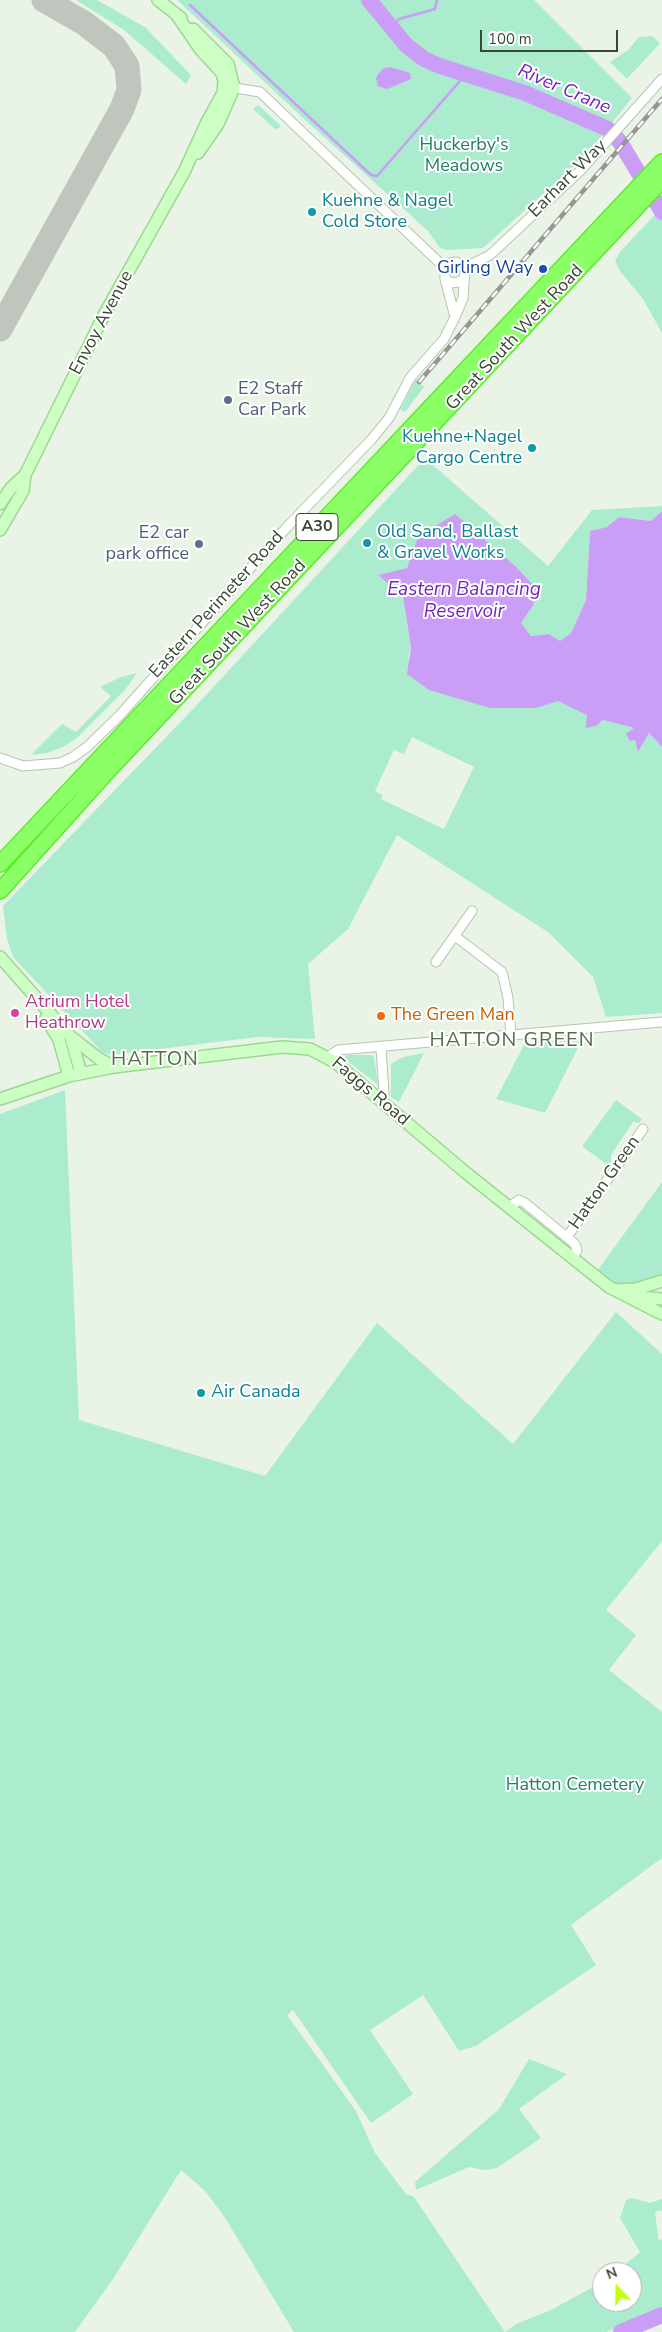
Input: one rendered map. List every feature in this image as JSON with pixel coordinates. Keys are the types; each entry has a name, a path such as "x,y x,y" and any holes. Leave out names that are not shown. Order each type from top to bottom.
{"highway":[{"name":"Great South West Road","path":"0,891 660,173"},
{"name":"Great South West Road","path":"0,864 638,197"}],"street":[{"path":"158,0 176,14 228,64 229,87 260,92 445,273 453,284 460,282 464,273 460,263 453,262 445,273 455,318"},
{"name":"Earhart Way","path":"464,273 490,254 581,170 662,79"},
{"name":"Envoy Avenue","path":"0,530 23,491 25,475 104,315 184,172 218,124 229,87"},
{"name":"Eastern Perimeter Road","path":"0,758 23,766 46,766 74,757 120,715 287,527 371,440 389,418 410,378 444,340 463,298 464,273"},
{"name":"Envoy Avenue","path":"0,504 11,488 25,475"},
{"path":"436,962 472,911"},
{"path":"455,936 502,972 508,998 511,1035"},
{"path":"0,957 70,1036 98,1058 114,1067"},
{"path":"0,967 54,1028 64,1052 69,1076"},
{"path":"328,1057 338,1050 381,1048 662,1022"},
{"path":"70,1036 81,1073"},
{"name":"Faggs Road","path":"0,1099 69,1076 114,1067 282,1047 310,1050 328,1057 509,1207 619,1293 662,1314"},
{"path":"380,1100 384,1094 381,1048"},
{"name":"Hatton Green","path":"567,1236 643,1129"},
{"path":"509,1207 519,1200 567,1236 577,1248 573,1258"},
{"path":"619,1293 662,1281"},
{"path":"619,1293 662,1299"}],"green space":[{"path":"76,0 97,0 145,27 191,75 186,84 124,30"},
{"name":"Huckerby's Meadows","path":"177,0 534,0 632,98 585,156 483,248 447,250 440,248 428,231"},
{"path":"652,36 660,43 627,79 610,62 628,50 639,37"},
{"path":"258,105 281,126 276,130 253,109"},
{"path":"662,207 662,333 643,299 620,271 615,261 621,251"},
{"path":"416,379 424,387 405,412 400,410"},
{"path":"425,458 548,566 592,510 662,506 662,511 651,521 619,517 607,527 590,531 586,600 571,633 560,641 549,634 531,636 521,623 533,606 418,537 407,568 379,575 403,596 411,648 408,659 536,708 558,700 587,715 596,726 603,720 634,728 638,752 649,733 662,747 662,1013 606,1017 593,977 548,932 397,835 348,929 308,964 315,1039 257,1037 111,1055 102,1052 13,957 7,939 3,906 195,707","holes":["412,737 474,767 444,829 381,799 383,795 375,791 394,750 404,754"]},
{"path":"137,673 125,690 77,738 63,747 47,753 31,755 62,724 76,732 111,696 100,687 121,677"},
{"path":"583,1038 545,1113 496,1099 525,1043"},
{"path":"424,1053 399,1102 391,1097 391,1064 403,1057"},
{"path":"346,1055 372,1055 374,1057 378,1085 344,1058"},
{"name":"Hatton Cemetery","path":"65,1090 79,1420 265,1476 377,1323 513,1444 616,1312 662,1354 662,1541 606,1610 636,1635 609,1670 662,1712 662,1858 571,1925 596,1965 476,2046 459,2051 423,1995 370,2030 413,2094 371,2123 293,2010 287,2015 356,2111 375,2153 406,2194 414,2197 505,2332 294,2332 224,2216 205,2191 181,2170 113,2279 75,2332 0,2332 0,1114"},
{"path":"616,1100 642,1119 639,1123 633,1122 611,1155 611,1162 608,1165 583,1147 583,1145"},
{"path":"662,1182 662,1275 626,1285 613,1284 597,1271"},
{"path":"529,2059 567,2074 519,2109 541,2138 497,2168 484,2170 469,2167 416,2190 415,2182 499,2109"},
{"path":"632,2198 650,2203 662,2199 662,2211 659,2210 655,2213 659,2241 662,2239 662,2310 606,2332 505,2332 516,2324 551,2310 592,2287 592,2312 642,2312 642,2262 628,2262 640,2252 620,2218 626,2200"}],"water":[{"path":"390,67 410,73 411,79 387,89 378,86 376,78 379,73 384,68"},
{"name":"Eastern Balancing Reservoir","path":"662,511 662,747 649,733 638,752 635,740 630,741 626,734 634,728 603,720 596,726 586,728 587,715 558,701 536,708 490,708 429,690 407,674 411,648 403,596 378,575 407,568 418,537 455,514 516,567 536,588 533,606 521,623 531,636 549,634 560,641 571,633 586,600 590,531 607,527 619,517 651,521"}],"waterway":[{"name":"River Crane","path":"369,0 406,45 424,59 440,66 525,93 608,129 620,142 662,212"},
{"name":"River Crane","path":"392,28 399,19 435,9 437,0"},
{"path":"190,5 371,175 377,176 466,74"},
{"path":"621,2332 662,2315"}],"taxiway":[{"path":"0,329 122,109 129,90 127,66 114,46 84,23 44,0"}],"railway":[{"path":"419,382 662,99"}],"place":[{"name":"Kuehne & Nagel Cold Store","path":"312,212"},
{"name":"Girling Way","path":"543,269"},
{"name":"E2 Staff Car Park","path":"228,400"},
{"name":"Kuehne+Nagel Cargo Centre","path":"532,448"},
{"name":"Old Sand, Ballast & Gravel Works","path":"367,543"},
{"name":"E2 car park office","path":"199,544"},
{"name":"Atrium Hotel Heathrow","path":"15,1013"},
{"name":"The Green Man","path":"381,1016"},
{"name":"Air Canada","path":"201,1393"}],"district":[{"name":"HATTON GREEN","path":"512,1041"},
{"name":"HATTON","path":"155,1060"}]}
